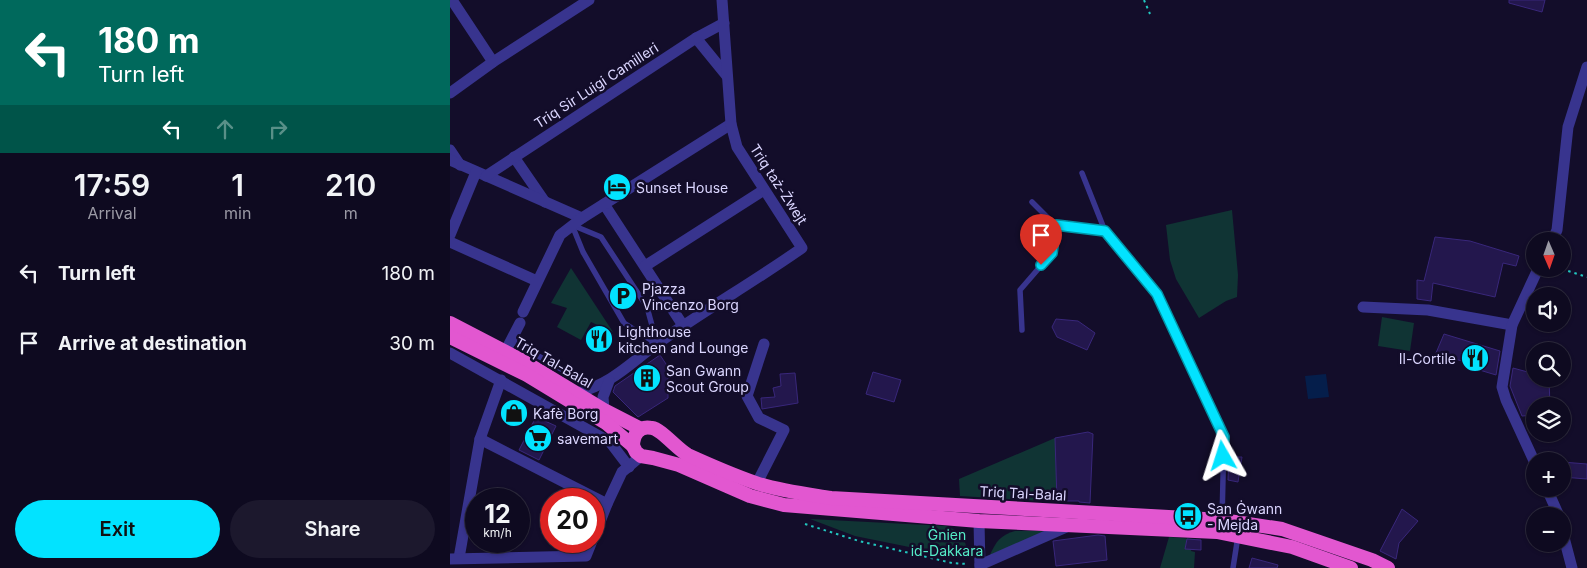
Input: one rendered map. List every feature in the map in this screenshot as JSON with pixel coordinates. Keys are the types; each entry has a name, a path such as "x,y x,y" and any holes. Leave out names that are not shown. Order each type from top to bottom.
{"highway":[{"name":"Triq Tal-Balal","path":"450,323 508,346 523,361 604,410 641,429 651,427 656,429 686,454 757,483 831,498 1222,520 1282,529 1372,560 1388,568"},
{"name":"Triq Tal-Balal","path":"450,337 527,375 606,423 638,450 750,496 784,505 979,520 1217,532 1292,547 1351,568"},
{"path":"641,429 635,435 638,450 662,450 664,440 662,435"}],"street":[{"path":"452,0 493,62"},
{"path":"450,93 493,62 589,0"},
{"name":"Triq taż-Żwejt","path":"684,327 802,248 737,147 730,124 722,0"},
{"name":"Triq Sir Luigi Camilleri","path":"481,174 514,157 696,38 724,23"},
{"path":"696,38 728,76"},
{"path":"1556,232 1568,127 1587,67"},
{"path":"508,346 560,235 577,221 730,124"},
{"path":"450,150 455,163 545,202 577,221"},
{"path":"514,157 545,202"},
{"path":"450,235 481,174"},
{"path":"645,266 764,190"},
{"path":"577,393 609,381 657,344 684,327 604,204"},
{"path":"450,242 537,281"},
{"path":"1530,452 1502,387 1512,325 1534,278"},
{"path":"1363,307 1428,310 1512,325"},
{"path":"757,483 784,430 759,418 747,396 764,344"},
{"path":"450,353 610,442 629,467"},
{"path":"500,380 480,439 454,559 586,556 587,553"},
{"path":"604,410 603,398 609,381"},
{"path":"480,439 607,504"},
{"name":"Triq Tal-Balal","path":"610,442 638,450"},
{"path":"605,509 622,472 629,467 638,450"},
{"path":"979,520 980,566 1072,524"},
{"path":"1568,552 1572,568"}],"lane":[{"path":"1082,173 1105,231 1157,294 1224,437 1222,520"},
{"path":"1032,202 1056,225 1105,231"},
{"path":"577,221 583,252 624,323 657,344"},
{"path":"577,221 601,237 647,307 657,344"},
{"path":"1022,330 1020,290 1052,253 1056,225"},
{"name":"Triq Tal-Balal","path":"508,346 594,388"},
{"path":"1233,568 1238,536"}],"path":[{"path":"1144,0 1150,14"},
{"path":"1571,272 1587,277"},
{"path":"805,524 859,541 943,560 980,566"}],"green space":[{"path":"1232,210 1238,275 1237,297 1226,301 1199,318 1176,279 1170,260 1166,225"},
{"path":"571,268 613,332 591,322 581,340 557,327 567,308 551,303"},
{"path":"1382,317 1414,323 1410,351 1378,346"},
{"path":"1055,438 1057,497 1046,497 1042,501 960,496 959,479"},
{"name":"Ġnien id-Dakkara","path":"810,519 946,526 957,531 963,537 968,556 948,558 919,549 855,536"},
{"path":"1015,531 1043,531 1045,533 990,555 1000,539 1006,534"},
{"path":"1169,537 1193,539 1191,551 1195,552 1194,568 1160,568"}],"water":[{"path":"1326,374 1329,397 1308,399 1305,376"}],"building":[{"path":"1509,0 1545,0 1542,12 1509,3"},
{"path":"1435,237 1470,241 1519,256 1516,266 1503,263 1495,297 1433,283 1431,301 1417,299 1417,280 1424,281"},
{"path":"1056,319 1078,321 1095,333 1087,350 1057,337 1052,327"},
{"name":"Il-Cortile","path":"1444,334 1500,351 1496,375 1463,365 1465,362 1436,353"},
{"name":"San Gwann Scout Group","path":"660,355 668,367 668,398 638,417 613,392 615,386"},
{"path":"1513,368 1526,372 1526,387 1549,387 1550,397 1526,397 1526,416 1522,416 1510,386"},
{"path":"873,372 901,380 894,402 866,394"},
{"path":"795,373 798,403 762,409 761,398 775,397 773,388 781,386 780,374"},
{"name":"savemart","path":"536,417 556,426 539,460 519,450"},
{"path":"1088,432 1093,434 1090,503 1057,501 1055,438"},
{"path":"1229,457 1242,457 1238,482 1228,480"},
{"path":"1571,463 1587,464 1587,479 1571,478"},
{"path":"1402,509 1418,521 1399,543 1396,559 1380,551"},
{"path":"1098,535 1105,536 1107,560 1056,566 1053,541"},
{"path":"1187,539 1201,540 1201,550 1185,549"},
{"path":"1252,558 1278,565 1277,568 1249,568"}],"place":[{"name":"Sunset House","path":"617,187"},
{"name":"Pjazza Vincenzo Borg","path":"623,296"},
{"name":"Lighthouse kitchen and Lounge","path":"599,339"},
{"name":"Il-Cortile","path":"1475,358"},
{"name":"San Gwann Scout Group","path":"647,378"},
{"name":"Kafè Borg","path":"514,413"},
{"name":"savemart","path":"538,438"},
{"name":"San Ġwann - Mejda","path":"1188,516"}],"route":[{"path":"1041,265 1052,253 1056,225 1105,231 1157,294 1224,437 1223,456"}]}
